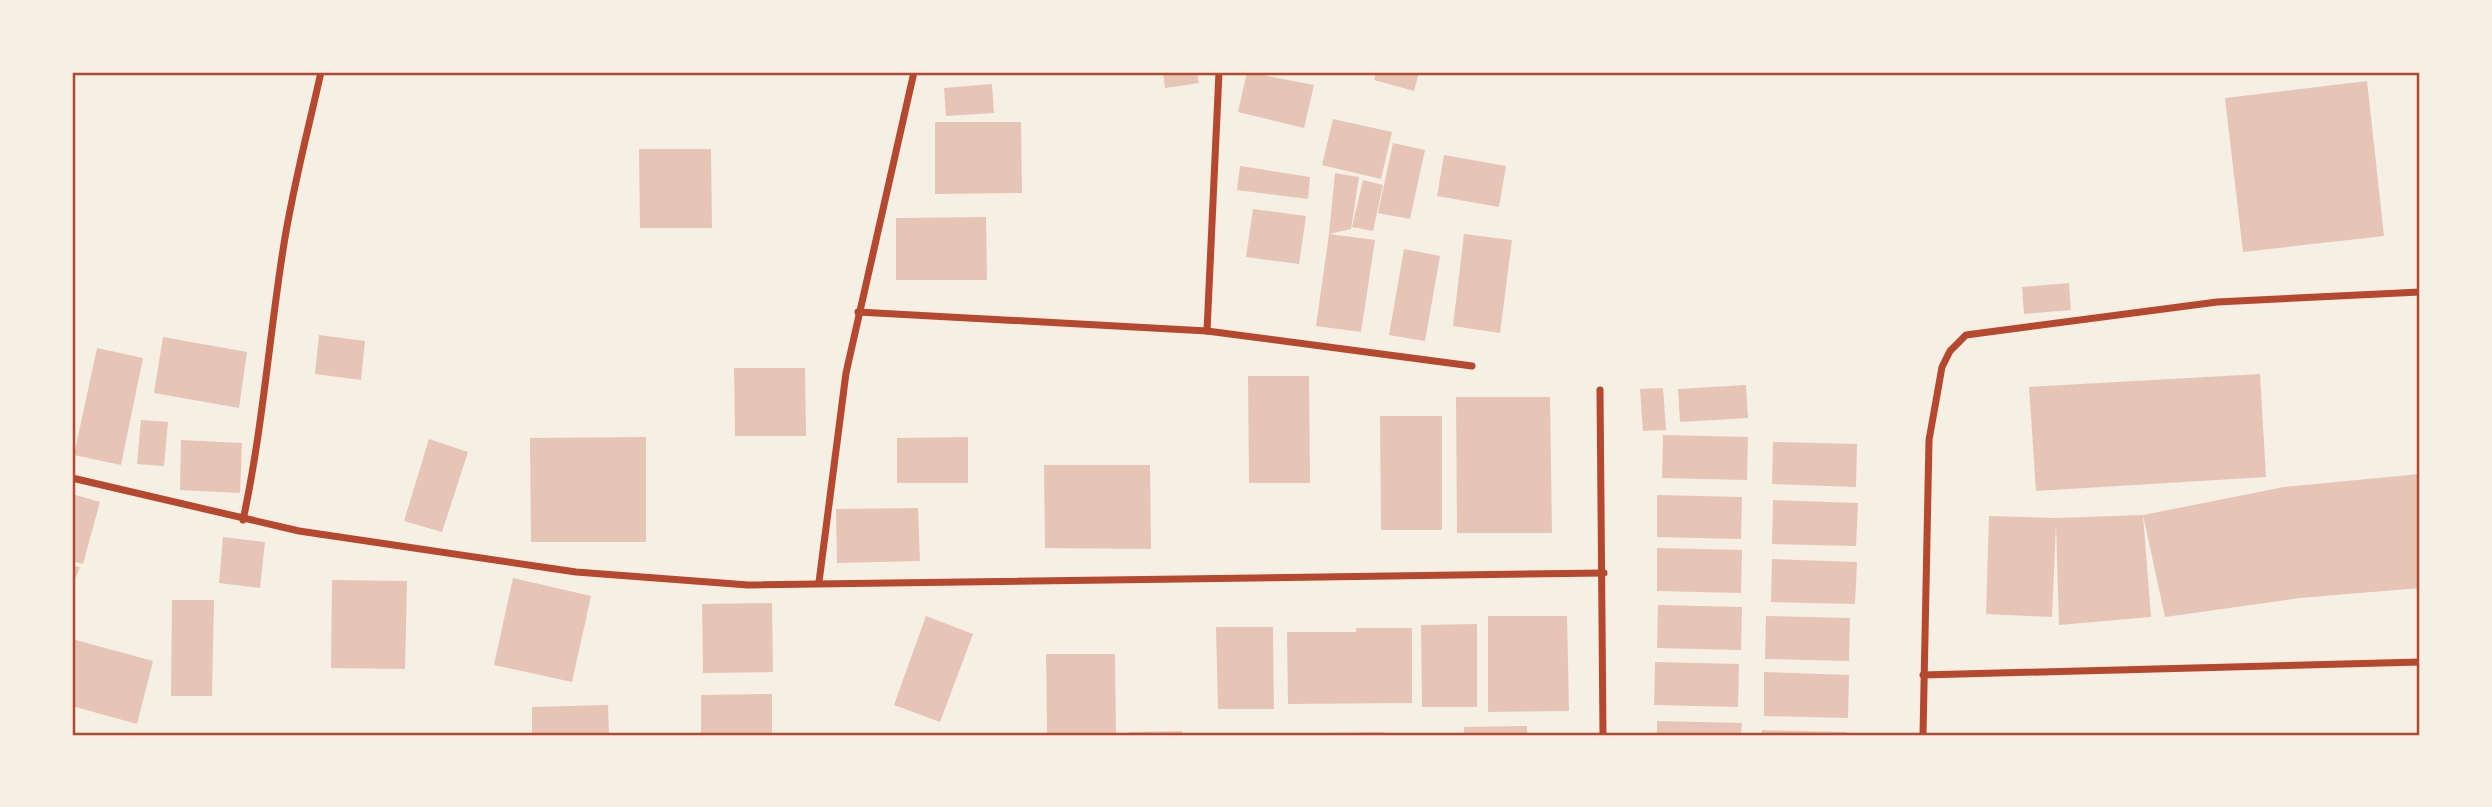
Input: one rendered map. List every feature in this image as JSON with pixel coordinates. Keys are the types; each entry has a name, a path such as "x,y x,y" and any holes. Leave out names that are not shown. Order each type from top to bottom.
{"street":[{"path":"243,520 253,473 258,418 283,246 321,72"},
{"path":"819,582 846,373 914,72"},
{"path":"1207,331 1219,72"},
{"path":"1923,735 1929,440 1942,367 1950,351 1966,335 2217,302 2420,292"},
{"path":"858,312 1207,331 1472,366"},
{"path":"1600,390 1604,573 1603,735"},
{"path":"72,478 299,531 576,572 748,585 1604,573"},
{"path":"1923,675 2420,662"}],"building":[{"path":"1163,72 1197,72 1199,83 1165,88"},
{"path":"1247,72 1314,85 1304,128 1238,112"},
{"path":"1376,72 1419,72 1414,91 1374,80"},
{"path":"2367,81 2384,236 2243,252 2225,98"},
{"path":"992,84 994,113 946,116 944,88"},
{"path":"1333,119 1392,132 1381,179 1322,165"},
{"path":"935,122 1021,122 1022,193 935,194"},
{"path":"1393,143 1425,150 1410,219 1378,213"},
{"path":"639,149 711,149 712,228 640,228"},
{"path":"1444,155 1506,166 1499,207 1437,196"},
{"path":"1240,166 1310,177 1308,199 1237,190"},
{"path":"1335,173 1359,177 1351,229 1329,234"},
{"path":"1363,180 1383,185 1373,231 1352,227"},
{"path":"1253,209 1306,216 1299,264 1246,257"},
{"path":"986,217 987,280 896,280 896,218"},
{"path":"1329,234 1375,240 1361,332 1316,326"},
{"path":"1464,234 1512,240 1500,333 1453,326"},
{"path":"1404,249 1440,256 1425,341 1389,335"},
{"path":"2069,283 2071,310 2024,314 2022,287"},
{"path":"319,335 365,341 361,380 315,374"},
{"path":"163,337 247,352 239,408 154,393"},
{"path":"97,348 143,358 121,465 74,455"},
{"path":"734,368 805,368 806,436 735,436"},
{"path":"2260,374 2266,477 2036,491 2029,387"},
{"path":"1248,376 1309,376 1310,483 1249,483"},
{"path":"1746,385 1748,418 1680,422 1678,389"},
{"path":"1663,388 1666,430 1643,431 1640,389"},
{"path":"1456,397 1550,397 1552,533 1457,533"},
{"path":"1380,416 1442,416 1442,530 1381,530"},
{"path":"141,420 168,422 164,466 137,464"},
{"path":"1663,435 1748,437 1747,480 1662,478"},
{"path":"646,437 646,542 531,542 530,438"},
{"path":"968,437 968,483 897,483 897,438"},
{"path":"429,439 468,452 442,532 404,521"},
{"path":"181,440 242,443 240,493 180,490"},
{"path":"1773,442 1857,444 1856,487 1772,484"},
{"path":"1044,465 1150,465 1151,549 1045,548"},
{"path":"2420,474 2420,588 2300,598 2165,617 2143,515 2284,487"},
{"path":"72,494 100,502 83,564 72,561"},
{"path":"1657,495 1742,497 1741,539 1657,537"},
{"path":"1773,500 1858,503 1856,546 1772,544"},
{"path":"918,508 920,561 837,563 836,509"},
{"path":"2143,515 2151,617 2059,625 2056,524 2052,617 1986,614 1989,516 2055,518"},
{"path":"223,537 265,542 260,588 219,583"},
{"path":"1657,548 1742,550 1741,593 1657,591"},
{"path":"1772,559 1857,562 1855,604 1771,602"},
{"path":"72,566 80,567 72,587"},
{"path":"513,578 591,596 572,682 494,665"},
{"path":"332,580 407,581 405,669 331,668"},
{"path":"172,600 214,600 212,696 171,696"},
{"path":"772,603 773,672 703,673 702,604"},
{"path":"1658,605 1742,607 1741,650 1657,648"},
{"path":"926,616 973,634 940,722 894,705"},
{"path":"1488,616 1567,616 1569,711 1488,712"},
{"path":"1766,616 1850,618 1849,661 1765,659"},
{"path":"1477,624 1477,707 1422,707 1421,625"},
{"path":"1216,627 1273,627 1274,709 1218,709"},
{"path":"1356,628 1412,628 1412,703 1288,704 1287,632 1356,632"},
{"path":"72,639 153,661 137,724 72,706"},
{"path":"1046,654 1115,654 1116,735 1047,735"},
{"path":"1655,662 1739,664 1738,707 1654,705"},
{"path":"1764,672 1849,675 1848,718 1764,716"},
{"path":"772,694 772,735 701,735 701,695"},
{"path":"608,705 609,735 532,735 532,707"},
{"path":"1657,721 1742,723 1741,735 1657,735"},
{"path":"1527,726 1527,735 1464,735 1464,727"},
{"path":"1762,730 1846,732 1846,735 1762,735"},
{"path":"1182,731 1182,735 1129,735 1129,732"},
{"path":"1383,732 1383,735 1329,735 1329,733"}]}
